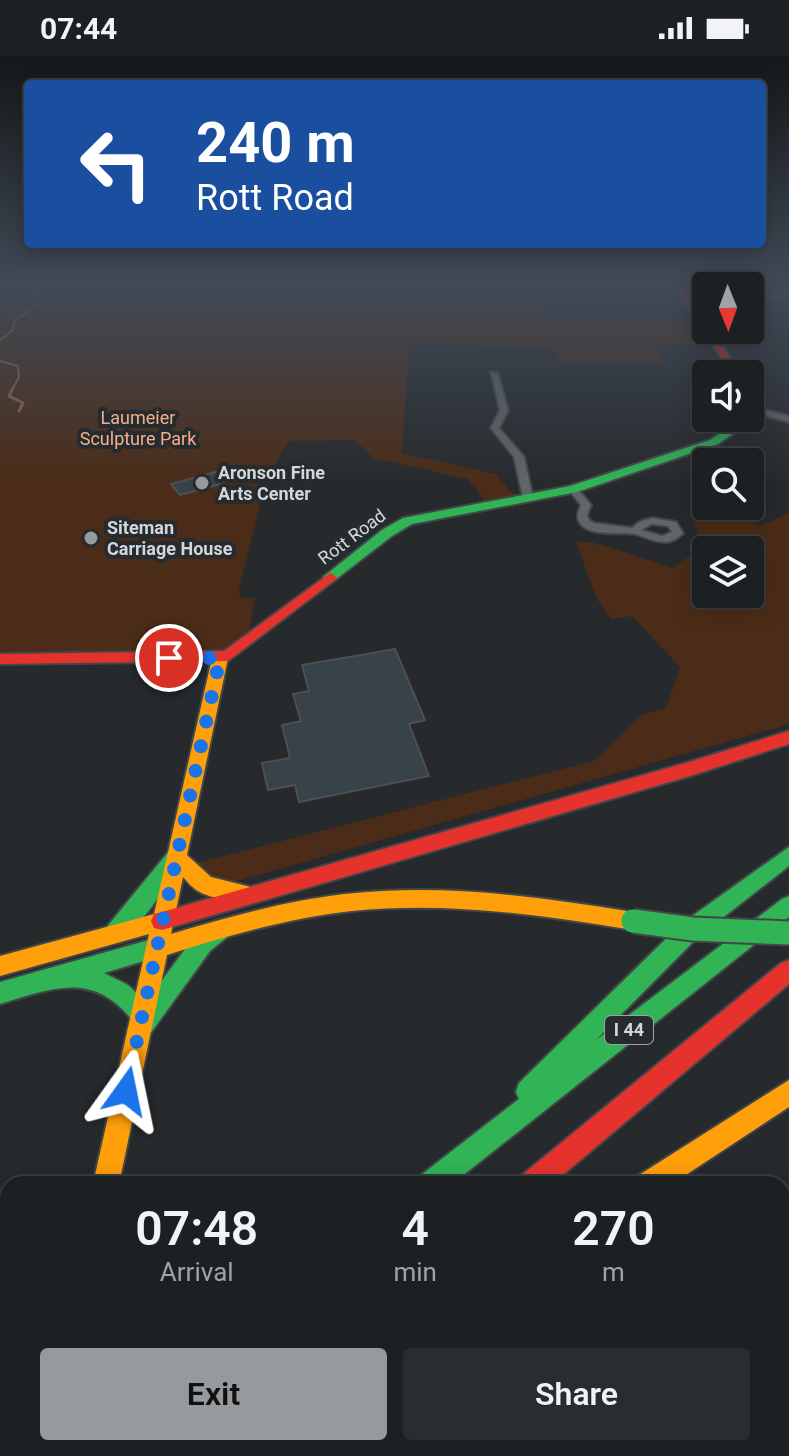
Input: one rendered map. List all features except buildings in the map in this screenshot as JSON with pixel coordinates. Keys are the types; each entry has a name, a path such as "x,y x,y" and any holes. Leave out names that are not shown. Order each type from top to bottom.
{"main road":[{"name":"Rott Road","path":"0,659 220,658 241,649 400,526 441,513 573,489 714,442 728,432"},
{"path":"108,1176 220,658"},
{"path":"0,966 690,769 789,737"},
{"path":"468,1154 689,931 789,855"},
{"path":"176,857 197,883 219,891 254,894"},
{"path":"111,935 133,913 144,894 176,857"},
{"path":"0,993 297,911 409,898 520,904 693,929 789,933"},
{"name":"I 44","path":"440,1176 789,905"},
{"path":"140,1022 202,944 220,930"},
{"name":"I 44","path":"541,1176 789,970"},
{"path":"58,976 114,984 126,994 140,1022"},
{"path":"660,1176 789,1092"}],"street":[{"path":"494,374 504,410 495,428 519,457 528,498"},
{"path":"764,413 789,419"},
{"path":"573,489 586,505 582,515 584,522 607,531 634,531"}],"green space":[{"name":"Laumeier Sculpture Park","path":"0,353 408,353 402,453 496,474 516,498 486,503 468,479 373,458 355,440 288,441 266,482 239,590 241,598 255,598 248,637 222,651 0,655"},
{"name":"Laumeier Sculpture Park","path":"557,353 660,353 665,363 562,364"},
{"path":"789,513 789,724 230,883 214,882 193,864 594,761 641,715 666,708 680,667 632,616 611,619 597,599 576,542 592,542 673,568 692,554 692,608 764,608 764,536 699,536 696,520 749,520 758,527"}],"waterway":[{"path":"0,361 18,366 19,377 11,392"},
{"path":"11,392 9,396 23,403 19,411"}],"traffic: fast":[{"path":"330,577 387,533 408,521 573,489 714,442 729,432"},
{"path":"528,1092 689,931 789,855"},
{"path":"112,934 133,913 176,857"},
{"path":"440,1176 789,905"},
{"path":"633,921 693,929 789,933"},
{"path":"139,1030 202,944 218,931"},
{"path":"0,993 156,948"},
{"path":"71,977 111,987 127,998 142,1015"}],"traffic: slow":[{"path":"108,1176 220,658"},
{"path":"176,857 205,885 244,893"},
{"path":"156,948 278,915 328,905 388,899 493,902 633,921"},
{"path":"0,966 162,921"},
{"path":"660,1176 789,1092"}],"traffic: jam":[{"path":"723,353 727,360"},
{"path":"0,659 228,656 330,577"},
{"path":"162,921 690,769 789,737"},
{"path":"541,1176 789,970"}],"place":[{"name":"Aronson Fine Arts Center","path":"202,483"},
{"name":"Siteman Carriage House","path":"91,538"}],"route":[{"path":"126,1091 220,658 169,658"}]}
